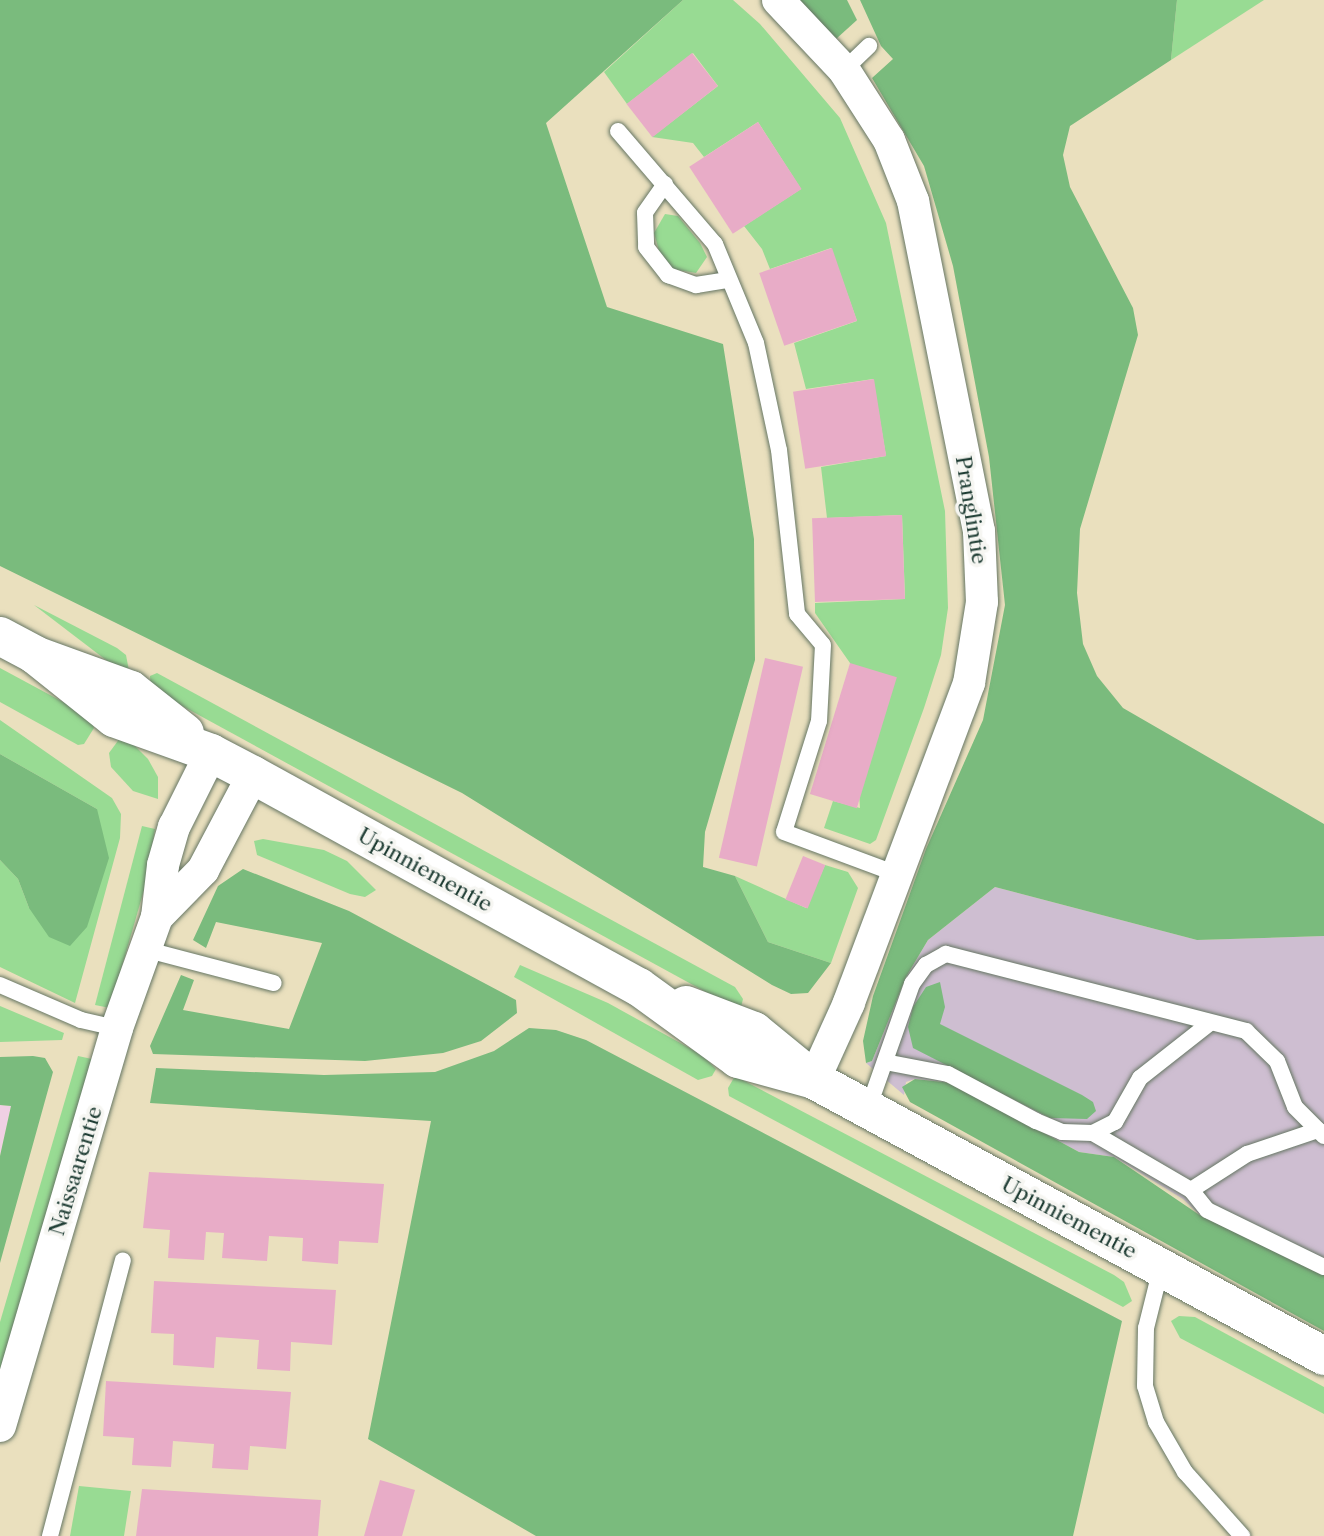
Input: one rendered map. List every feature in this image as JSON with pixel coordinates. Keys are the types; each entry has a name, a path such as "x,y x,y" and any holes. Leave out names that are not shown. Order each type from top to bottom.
{"main road":[{"name":"Upinniementie","path":"0,636 35,655 131,690 211,753 639,987 754,1031 814,1080 1324,1356"}],"street":[{"name":"Pranglintie","path":"778,0 844,70 889,140 913,201 979,531 982,601 968,682 849,1003 814,1080"},
{"name":"Naissaarentie","path":"0,1426 117,1028 157,917 163,865 174,827 211,753"},
{"name":"Naissaarentie","path":"157,917 203,870 253,775"}],"lane":[{"path":"844,70 869,46"},
{"path":"618,131 715,244 727,280 757,343 779,450 797,614 823,645 819,721 784,832 897,874"},
{"path":"665,184 645,213 646,247 668,275 696,285 727,280"},
{"path":"144,949 274,983"},
{"path":"867,1109 912,984 926,965 946,954 1246,1031 1270,1054 1277,1061 1295,1107 1321,1133 1247,1154 1191,1190"},
{"path":"0,985 80,1020 117,1028"},
{"path":"1093,1133 1115,1122 1140,1078 1210,1023"},
{"path":"885,1062 948,1074 1062,1132 1093,1133 1191,1190 1208,1210 1324,1266"},
{"path":"50,1536 123,1260"},
{"path":"1161,1268 1146,1328 1145,1386 1157,1422 1185,1472 1242,1536"}],"shaded area":[{"path":"995,887 1197,940 1324,936 1324,1275 1201,1216 1183,1199 1114,1157 1079,1152 952,1083 915,1079 906,1082 904,1095 866,1063 872,1061 906,977 928,940"},
{"path":"0,1105 11,1106 0,1156"}],"green space":[{"path":"0,0 683,0 546,123 607,307 723,344 754,539 755,660 705,832 703,867 735,876 768,942 831,963 808,993 791,994 772,985 462,793 0,566"},
{"path":"683,0 733,0 760,24 840,118 886,223 945,511 948,608 941,655 924,708 876,840 870,844 824,828 833,801 860,808 850,663 815,613 815,603 905,599 902,515 827,518 821,467 886,456 873,379 806,389 794,343 857,321 831,248 770,269 762,249 744,226 801,189 758,122 704,157 693,143 652,137 718,86 693,53 627,104 604,72"},
{"path":"796,0 847,0 857,20 836,39"},
{"path":"860,0 1177,0 1171,60 1070,126 1063,155 1070,187 1133,308 1138,335 1080,529 1077,593 1083,644 1097,676 1123,708 1324,824 1324,936 1197,940 995,887 928,940 906,977 872,1061 866,1063 863,1041 873,996 926,849 983,720 1005,605 989,457 953,266 924,166 872,78 893,59 881,46"},
{"path":"1177,0 1264,0 1171,60"},
{"path":"665,214 678,216 700,243 707,257 696,273 672,269 659,251 654,233"},
{"path":"34,605 117,648 126,655 129,671 123,673"},
{"path":"0,668 89,716 94,728 84,744 78,745 0,702"},
{"path":"157,673 735,987 743,999 741,1007 737,1009 151,689 150,676"},
{"path":"0,720 112,798 121,814 120,838 75,1003 0,967 0,860 18,879 29,908 97,809 0,754"},
{"path":"120,738 129,740 148,759 158,777 158,799 133,791 111,767 109,753"},
{"path":"0,754 97,809 109,858 87,927 70,946 49,937 29,908 18,879 0,860"},
{"path":"142,826 155,829 146,883 110,1008 95,1005"},
{"path":"263,839 324,850 347,861 376,890 365,897 350,894 257,855 254,841"},
{"path":"825,865 848,872 858,888 831,963 768,942 735,876 806,908"},
{"path":"243,869 349,911 516,1000 517,1013 481,1041 443,1053 365,1061 153,1054 150,1046 181,975 194,980 183,1010 289,1029 322,943 216,922 206,948 193,940 218,886"},
{"path":"520,965 608,1003 702,1055 716,1069 712,1076 698,1080 514,977"},
{"path":"940,982 945,1007 940,1024 1082,1095 1093,1102 1096,1111 1087,1119 1050,1118 913,1048 908,1027 913,1007 926,987"},
{"path":"0,1006 64,1033 62,1040 0,1042"},
{"path":"529,1028 556,1030 586,1040 1122,1321 1073,1536 536,1536 368,1439 431,1121 150,1103 156,1068 324,1075 435,1072 494,1051"},
{"path":"78,1056 92,1059 0,1380 0,1322"},
{"path":"0,1057 45,1058 53,1072 0,1263 0,1156 11,1106 0,1105"},
{"path":"735,1076 1114,1275 1124,1282 1132,1301 1123,1307 729,1096 728,1088"},
{"path":"915,1079 952,1083 1079,1152 1114,1157 1201,1216 1324,1275 1324,1331 910,1102 902,1087"},
{"path":"1179,1316 1195,1317 1324,1387 1324,1414 1180,1338 1171,1321"},
{"path":"79,1486 131,1491 124,1536 70,1536"}],"building":[{"path":"692,53 718,86 652,137 627,104"},
{"path":"758,122 802,189 733,234 689,167"},
{"path":"832,248 857,321 784,346 759,273"},
{"path":"874,379 886,456 805,469 793,392"},
{"path":"902,515 905,599 815,602 812,518"},
{"path":"765,658 803,667 757,867 719,858"},
{"path":"850,663 897,677 857,808 810,794"},
{"path":"803,856 825,865 808,909 785,900"},
{"path":"149,1172 384,1184 378,1243 339,1241 338,1264 302,1261 303,1238 269,1236 267,1261 222,1258 224,1233 206,1232 204,1260 168,1258 170,1230 143,1228"},
{"path":"154,1281 336,1290 332,1345 291,1342 290,1371 257,1369 259,1340 216,1337 214,1368 173,1365 174,1334 151,1333"},
{"path":"106,1381 291,1392 286,1449 250,1446 248,1470 212,1468 214,1444 173,1441 171,1467 132,1465 134,1438 103,1436"},
{"path":"380,1480 415,1490 402,1536 364,1536"},
{"path":"142,1489 321,1500 318,1536 136,1536"}]}
